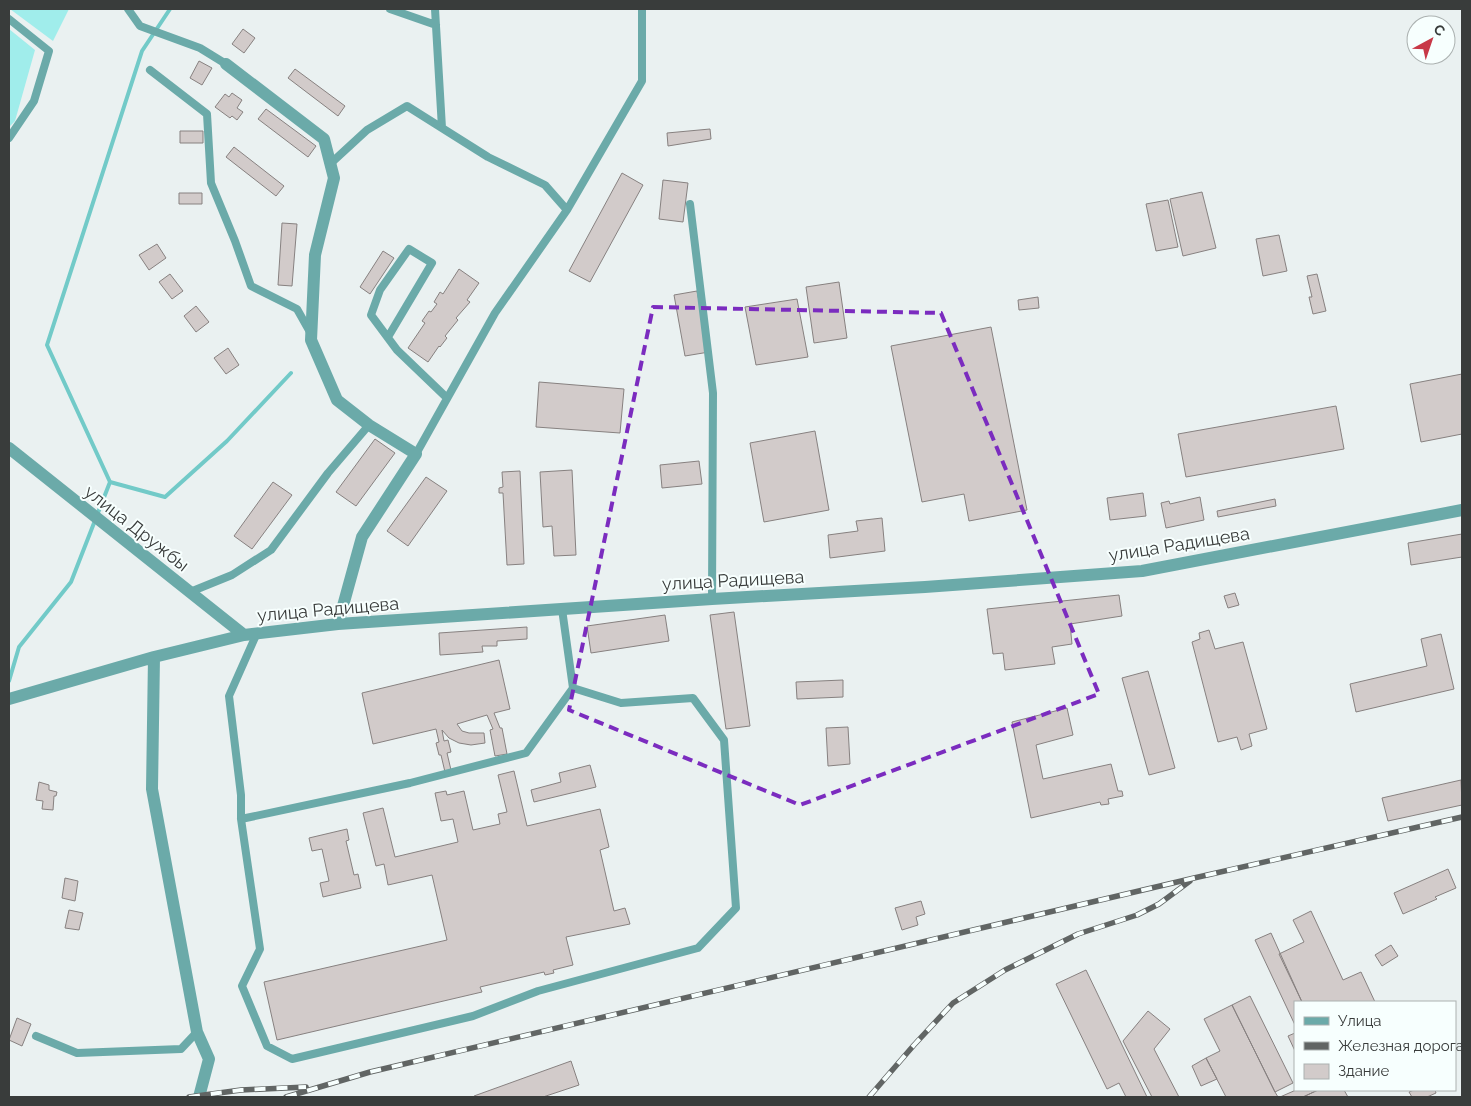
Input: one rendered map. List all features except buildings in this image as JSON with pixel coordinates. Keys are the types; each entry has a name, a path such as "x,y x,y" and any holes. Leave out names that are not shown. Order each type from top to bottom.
{"street":[{"path":"226,64 324,139 334,178 315,255 311,340 337,400 369,424 416,454 362,538 338,624"},
{"name":"улица Дружбы","path":"9,448 244,635"},
{"name":"улица Радищева","path":"9,699 154,657 257,633 338,624 925,587 1142,571 1462,510"},
{"path":"154,657 152,789 197,1032 209,1059 199,1097"}],"lane":[{"path":"128,9 140,26 200,48 226,64"},
{"path":"390,9 436,25"},
{"path":"435,9 442,128"},
{"path":"416,454 495,313 567,210 642,81 642,9"},
{"path":"9,19 49,51 34,101 9,138"},
{"path":"150,70 207,114 211,183 251,286 297,309 311,334"},
{"path":"330,164 366,130 406,106 488,157 545,185 567,210"},
{"path":"690,204 713,393 712,599"},
{"path":"388,337 432,263 409,249 380,290 371,314 397,350 447,398"},
{"path":"190,592 232,575 271,550 328,473 369,424"},
{"path":"241,819 410,783 526,754 573,688 562,609"},
{"path":"257,633 229,696 241,795 241,819 260,949 242,986 267,1046 292,1058 474,1016 538,991 698,948 736,908 724,740 693,698 621,703 573,688"},
{"path":"36,1036 77,1053 181,1049 197,1032"}],"highlighted area":[{"path":"653,307 941,313 1099,694 800,805 569,710"}],"shaded area":[{"path":"10,9 69,9 53,41"},
{"path":"9,29 35,50 15,121 9,127"}],"waterway":[{"path":"9,681 19,647 71,582 110,482 47,345 142,51 170,9"},
{"path":"110,482 165,497 227,441 291,373"}],"railway":[{"path":"286,1097 370,1072 1194,878 1462,817"},
{"path":"869,1097 953,1003 1005,970 1078,934 1137,915 1159,904 1190,881"},
{"path":"189,1097 241,1090 306,1087"}]}
